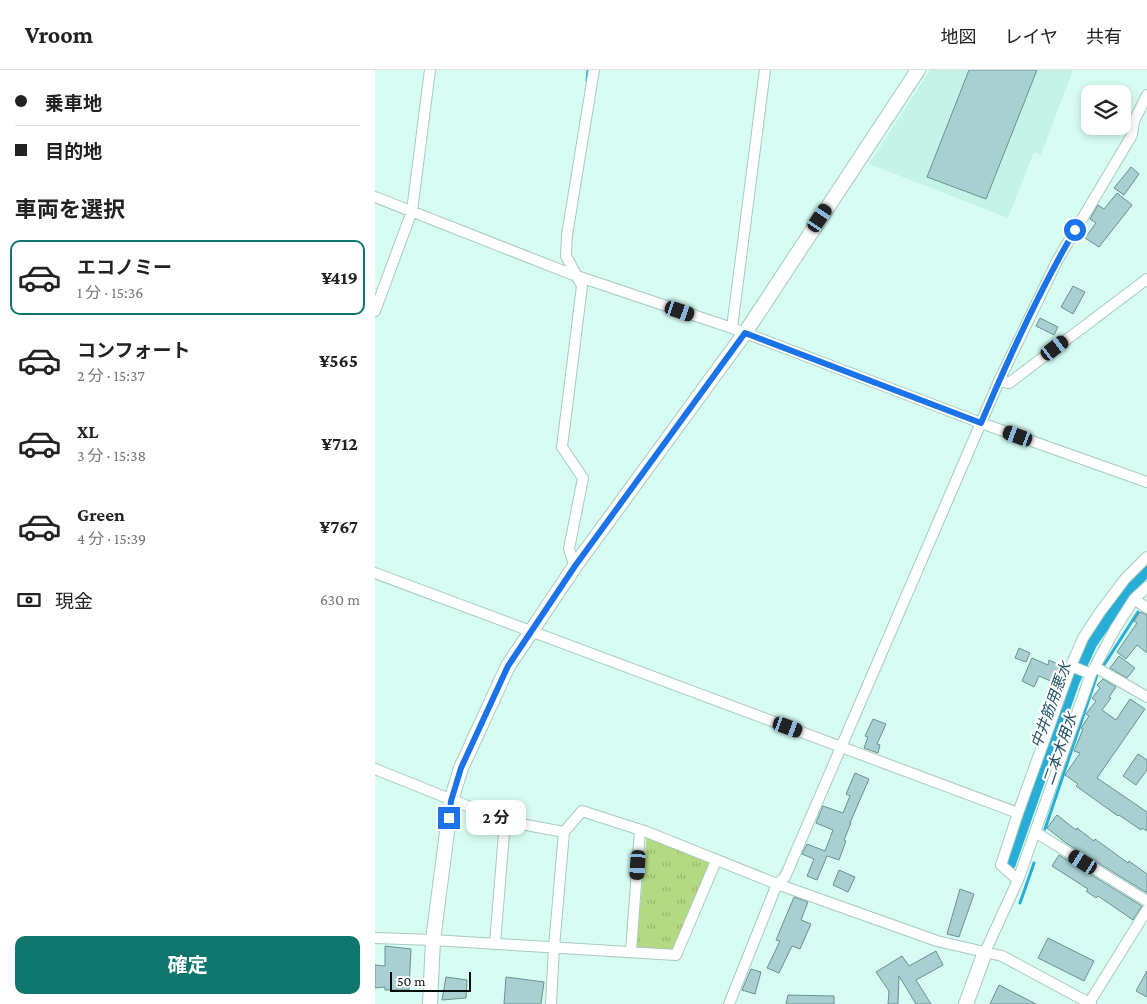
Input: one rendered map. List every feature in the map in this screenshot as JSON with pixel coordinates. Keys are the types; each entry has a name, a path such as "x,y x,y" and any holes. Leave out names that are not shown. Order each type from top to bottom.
{"street":[{"path":"375,311 412,211 430,70"},
{"path":"575,566 569,549 583,478 563,446 583,286 566,256 567,235 594,70"},
{"path":"739,331 765,70"},
{"path":"430,1004 433,940 451,801 461,768 474,736 508,666 918,70"},
{"path":"729,1004 777,884 785,877 999,381 1057,261 1132,135 1134,121 1147,95"},
{"path":"375,197 576,276 739,331 981,423 1147,482"},
{"path":"999,381 1009,383 1147,279"},
{"path":"1018,880 1001,865 1071,666 1083,638 1100,612 1125,579 1147,557"},
{"path":"375,573 1018,813"},
{"path":"966,1004 985,952 1018,880 1093,671 1115,629 1135,599 1147,587"},
{"path":"1135,599 1147,608"},
{"path":"1071,666 1093,671 1147,697"},
{"path":"375,769 505,821 564,832"},
{"path":"551,1004 564,832 582,810 640,830 777,884 937,941 1002,956 1090,1003 1147,910"},
{"path":"495,944 505,821"},
{"path":"631,951 640,830"},
{"path":"1035,832 1147,901"},
{"path":"375,938 676,955 716,861"}],"shaded area":[{"path":"930,70 1073,70 1041,155 1034,152 1008,218 869,164"}],"green space":[{"path":"647,832 716,861 679,949 636,952"}],"building":[{"path":"969,70 1037,70 986,199 927,177"},
{"path":"1131,167 1139,174 1124,195 1114,188"},
{"path":"1117,193 1132,205 1099,247 1085,238 1096,223 1090,219 1098,205 1104,209"},
{"path":"1073,286 1085,292 1073,314 1061,307"},
{"path":"1040,318 1058,327 1054,335 1036,326"},
{"path":"1140,612 1147,615 1147,653 1137,645 1126,659 1117,652 1137,623 1134,621"},
{"path":"1019,648 1030,653 1026,662 1015,658"},
{"path":"1119,656 1135,668 1127,678 1110,668"},
{"path":"1032,658 1048,665 1049,660 1062,666 1055,683 1039,676 1034,687 1022,681"},
{"path":"1103,679 1116,687 1102,710 1116,720 1130,699 1145,709 1097,778 1147,812 1147,831 1142,828 1141,830 1118,816 1076,786 1078,784 1065,775 1080,753 1074,751 1083,729 1081,728 1089,716 1086,714 1096,701 1092,698 1100,688 1097,685"},
{"path":"873,719 886,724 877,744 880,745 878,753 864,748 868,737 865,736"},
{"path":"1138,754 1147,760 1147,770 1136,785 1123,776"},
{"path":"855,773 869,779 850,823 839,860 827,856 817,880 807,876 814,859 802,854 807,844 825,851 833,830 816,823 823,806 843,813 850,796 846,794"},
{"path":"1057,815 1076,830 1077,828 1094,841 1095,839 1147,874 1147,893 1066,843 1047,828"},
{"path":"1059,855 1142,906 1133,920 1098,896 1096,898 1086,891 1088,889 1052,866"},
{"path":"839,870 855,877 848,892 833,885"},
{"path":"960,889 974,894 959,937 947,934"},
{"path":"794,897 808,902 801,920 811,924 800,949 792,946 779,973 767,968 780,941 776,940"},
{"path":"1048,938 1094,961 1084,981 1038,958"},
{"path":"385,946 411,949 409,990 385,990 385,987 375,988 375,965 385,966"},
{"path":"936,951 943,965 916,980 931,1004 916,1004 899,976 898,1004 888,1004 889,991 876,972 902,956 909,966"},
{"path":"751,969 761,972 755,994 742,990"},
{"path":"1147,971 1147,997 1136,991"},
{"path":"446,977 467,980 466,998 442,1000"},
{"path":"506,977 544,982 541,1004 504,1004"},
{"path":"999,985 1036,1004 990,1004"},
{"path":"788,995 834,996 834,1004 786,1004"}],"waterway":[{"path":"587,81 588,70"},
{"name":"中井筋用悪水","path":"1010,865 1074,682 1092,643 1130,588 1147,571"},
{"name":"二本木用水","path":"1102,668 1138,612"},
{"name":"二本木用水","path":"1045,829 1097,675"},
{"name":"二本木用水","path":"1020,903 1034,863"}],"route":[{"path":"449,818 451,801 461,768 474,736 508,666 575,566 745,333 981,423 999,381 1057,261 1075,230"}]}
